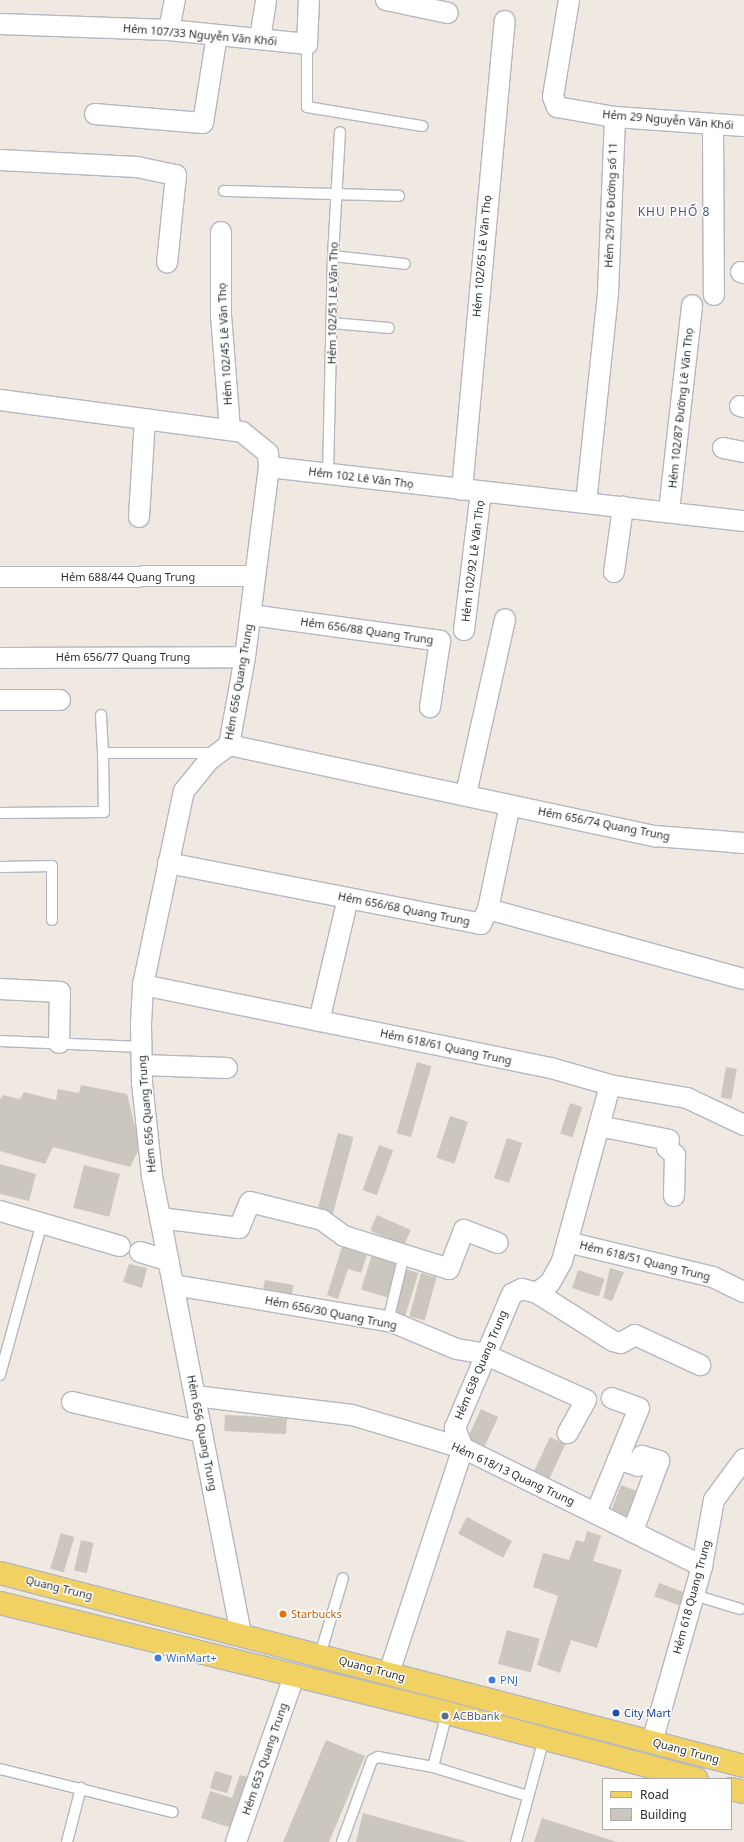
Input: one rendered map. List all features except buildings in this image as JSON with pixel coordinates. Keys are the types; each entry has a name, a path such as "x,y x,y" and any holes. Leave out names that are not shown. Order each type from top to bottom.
{"main road":[{"name":"Quang Trung","path":"0,1573 241,1634 744,1766"},
{"path":"0,1603 447,1713 692,1778"},
{"path":"447,1713 452,1690"},
{"path":"732,1789 744,1792"}],"street":[{"path":"169,30 176,0"},
{"path":"260,39 266,0"},
{"path":"307,44 308,0"},
{"path":"386,0 448,13"},
{"name":"Hẻm 29 Nguyễn Văn Khối","path":"569,0 554,97 557,107 615,117 744,126"},
{"name":"Hẻm 102/65 Lê Văn Thọ","path":"472,491 505,22"},
{"name":"Hẻm 107/33 Nguyễn Văn Khối","path":"0,24 169,30 307,44"},
{"path":"95,114 203,123 217,35"},
{"name":"Hẻm 29/16 Đường số 11","path":"586,503 608,293 615,117"},
{"path":"713,125 714,295"},
{"path":"0,160 137,167 176,175 167,262"},
{"name":"Hẻm 102/45 Lê Văn Thọ","path":"221,232 221,315 230,430"},
{"name":"Hẻm 102/87 Đường Lê Văn Thọ","path":"669,511 692,305"},
{"path":"0,400 242,432 259,443 268,453 269,467"},
{"path":"139,517 145,419"},
{"path":"723,448 744,452"},
{"name":"Hẻm 102 Lê Văn Thọ","path":"269,467 472,491 669,511 744,521"},
{"name":"Hẻm 656 Quang Trung","path":"241,1634 160,1218 141,1056 143,985 184,791 223,749 246,657 269,467"},
{"name":"Hẻm 102/92 Lê Văn Thọ","path":"464,630 472,491"},
{"path":"614,572 623,507"},
{"name":"Hẻm 688/44 Quang Trung","path":"0,577 255,576"},
{"name":"Hẻm 656/88 Quang Trung","path":"251,615 440,641 430,707"},
{"path":"466,794 505,619"},
{"name":"Hẻm 656/77 Quang Trung","path":"0,658 246,657"},
{"path":"0,700 60,700"},
{"name":"Hẻm 656/74 Quang Trung","path":"223,749 466,794 654,836 744,843"},
{"path":"510,805 488,909 744,979"},
{"name":"Hẻm 656/68 Quang Trung","path":"168,863 481,924 488,909"},
{"path":"319,1021 348,898"},
{"name":"Hẻm 618/61 Quang Trung","path":"143,985 551,1068 610,1085 688,1098 744,1125"},
{"path":"0,989 60,992 59,1043"},
{"path":"141,1056 227,1068"},
{"path":"610,1085 562,1261 550,1283 537,1293 613,1341 621,1343 635,1335 700,1365"},
{"path":"599,1126 669,1140 667,1148 675,1155 674,1196"},
{"path":"160,1218 240,1228 250,1202 322,1220 344,1236 449,1269 464,1230 498,1243"},
{"path":"0,1211 120,1246"},
{"name":"Hẻm 618/51 Quang Trung","path":"567,1242 714,1277 744,1292"},
{"path":"140,1252 169,1261"},
{"name":"Hẻm 656/30 Quang Trung","path":"174,1285 388,1321 456,1349 484,1354 586,1400 568,1433"},
{"name":"Hẻm 638 Quang Trung","path":"463,1448 455,1428 484,1354 512,1294 522,1289 537,1293"},
{"name":"Hẻm 618/13 Quang Trung","path":"195,1396 352,1414 463,1448 702,1566"},
{"path":"596,1513 639,1408 612,1398"},
{"path":"72,1402 202,1432"},
{"path":"389,1674 463,1448"},
{"path":"618,1459 638,1466 642,1456 659,1461 633,1531"},
{"name":"Hẻm 618 Quang Trung","path":"652,1742 702,1566 714,1500 744,1459"},
{"name":"Hẻm 653 Quang Trung","path":"236,1842 294,1676"}],"lane":[{"path":"307,44 307,107 422,126"},
{"name":"Hẻm 102/51 Lê Văn Thọ","path":"328,474 333,256 340,132"},
{"path":"224,191 400,196"},
{"path":"333,256 405,264"},
{"path":"332,323 389,328"},
{"path":"0,813 104,812 101,715"},
{"path":"103,753 223,749"},
{"path":"0,867 52,866 52,920"},
{"path":"0,1042 59,1043 141,1056"},
{"path":"0,1375 42,1224"},
{"path":"120,1246 140,1252"},
{"path":"388,1321 404,1255"},
{"path":"320,1655 343,1578"},
{"path":"694,1595 740,1609"},
{"path":"433,1767 447,1713"},
{"path":"516,1842 544,1738"},
{"path":"342,1842 372,1760 385,1757 433,1767 528,1796"},
{"path":"0,1769 173,1812"},
{"path":"67,1842 81,1788"}],"place":[{"name":"Starbucks","path":"283,1614"},
{"name":"WinMart+","path":"158,1658"},
{"name":"PNJ","path":"492,1680"},
{"name":"City Mart","path":"616,1713"},
{"name":"ACBbank","path":"445,1716"}],"district":[{"name":"KHU PHỐ 8","path":"674,212"}]}
